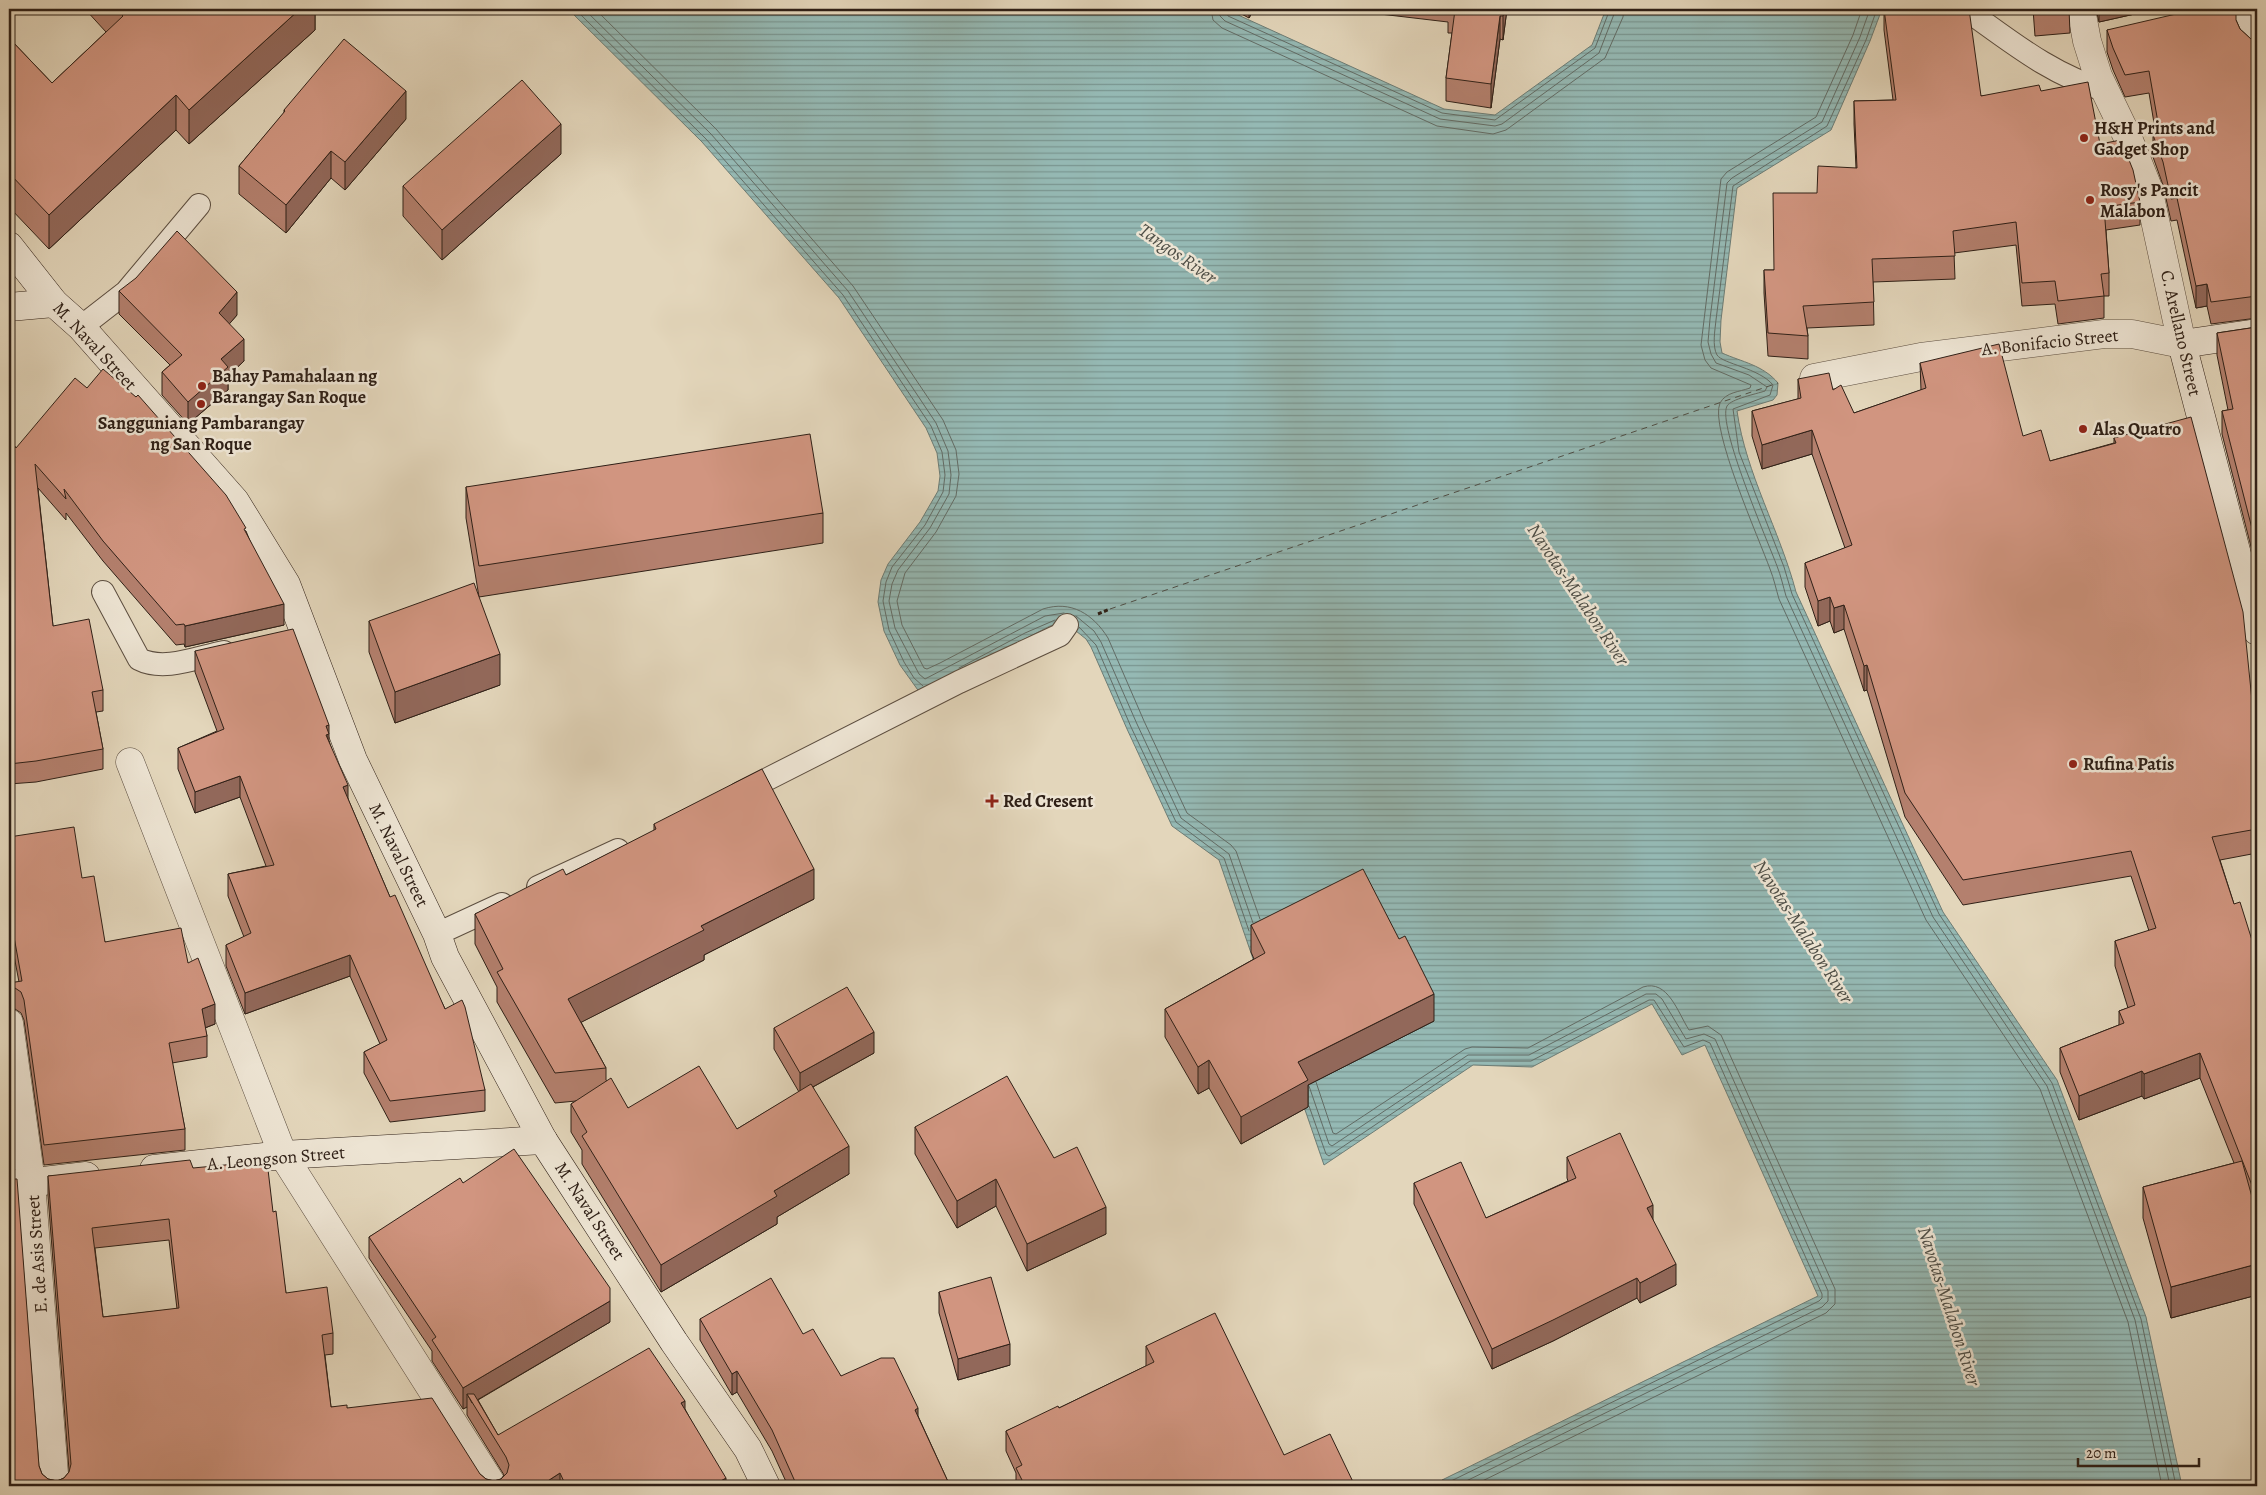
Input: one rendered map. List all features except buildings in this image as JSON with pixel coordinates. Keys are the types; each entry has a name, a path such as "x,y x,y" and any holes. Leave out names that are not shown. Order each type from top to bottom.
{"street":[{"name":"C. Arellano Street","path":"2081,9 2087,41 2104,90 2128,138 2148,188 2182,344 2257,631"},
{"path":"2177,20 2248,11 2251,13 2252,41 2257,47"},
{"path":"2087,41 2114,34"},
{"name":"M. Naval Street","path":"9,246 54,303 81,327 235,501 286,584 297,637 352,760 437,934 445,957 543,1140 674,1342 748,1450 766,1486"},
{"path":"9,307 54,303"},
{"name":"A. Bonifacio Street","path":"1814,378 1921,357 2104,334 2132,334 2182,344 2257,332"},
{"path":"130,762 283,1155 493,1486"},
{"name":"E. de Asis Street","path":"9,1023 20,1183 55,1486"},
{"name":"A. Leongson Street","path":"20,1183 283,1155 543,1140"}],"lane":[{"path":"1965,9 2042,63 2079,83 2104,90"},
{"path":"81,327 126,292 199,205"},
{"path":"103,592 139,659 148,663 164,665 243,648"},
{"path":"724,801 778,776 959,682 1060,635 1067,625"},
{"path":"437,934 635,842"}],"water":[{"path":"568,9 1225,9 1444,109 1495,115 1592,45 1606,9 1882,9 1831,130 1737,188 1721,320 1720,342 1722,353 1759,368 1778,383 1777,395 1773,400 1737,411 1741,434 1755,480 1796,592 1943,912 2057,1080 2146,1317 2182,1486 1445,1486 1442,1480 1818,1296 1705,1045 1682,1055 1652,1004 1532,1067 1473,1065 1324,1165 1219,860 1172,826 1086,639 1071,627 1059,624 1050,626 920,693 900,665 884,631 878,602 881,580 888,564 920,522 938,491 940,476 937,453 926,428 839,298 702,142"}],"ferry route":[{"path":"1110,609 1778,383"}],"place":[{"name":"H&H Prints and Gadget Shop","path":"2084,138"},
{"name":"Rosy's Pancit Malabon","path":"2090,200"},
{"name":"Bahay Pamahalaan ng Barangay San Roque","path":"202,386"},
{"name":"Sangguniang Pambarangay ng San Roque","path":"201,404"},
{"name":"Alas Quatro","path":"2083,429"},
{"name":"Rufina Patis","path":"2073,764"},
{"name":"Red Cresent","path":"992,801"}],"water label":[{"name":"Tangos River","path":"1178,253"},
{"name":"Navotas-Malabon River","path":"1579,594"},
{"name":"Navotas-Malabon River","path":"1804,931"},
{"name":"Navotas-Malabon River","path":"1950,1306"}]}
